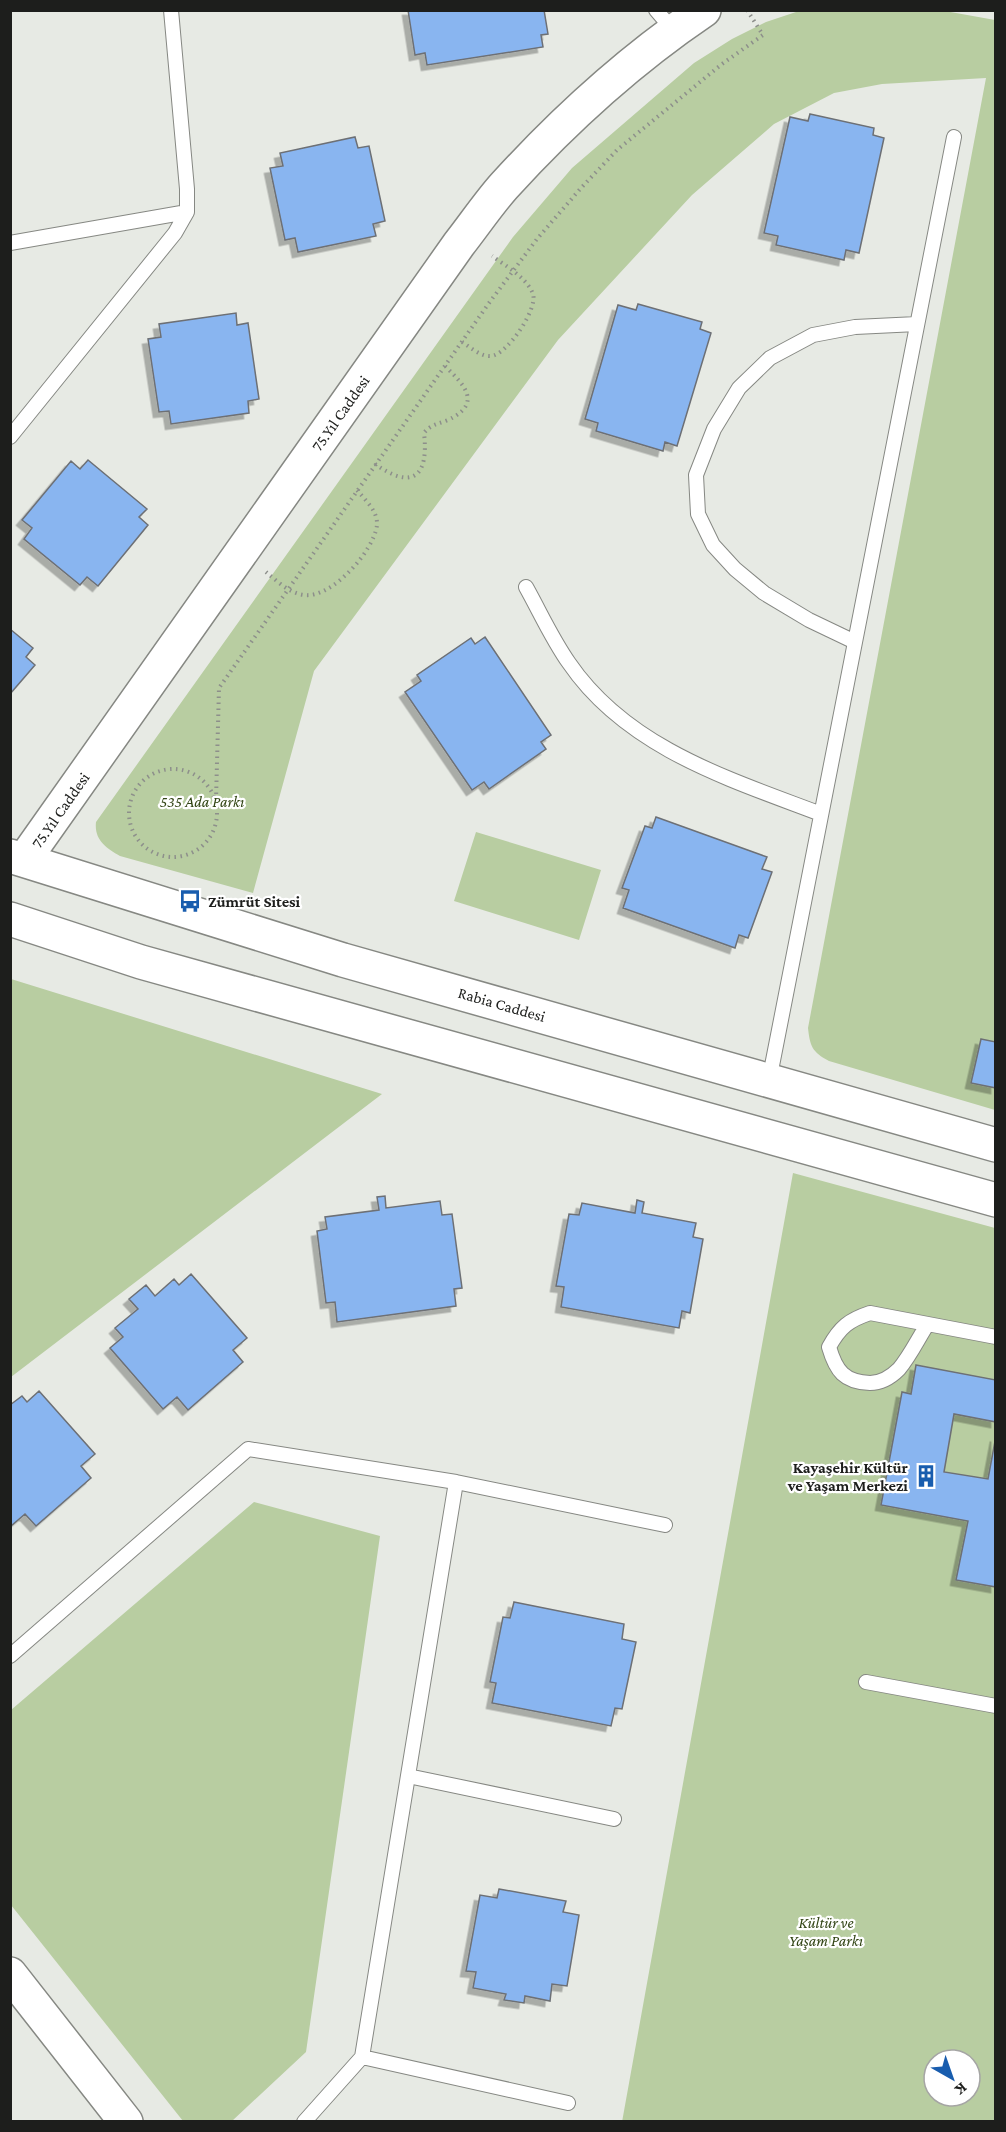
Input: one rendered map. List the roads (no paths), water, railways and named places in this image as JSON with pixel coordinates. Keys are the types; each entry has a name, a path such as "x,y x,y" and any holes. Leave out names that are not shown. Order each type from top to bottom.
{"street":[{"name":"75.Yıl Caddesi","path":"17,858 241,553 465,236 503,188 547,142 619,75 665,21 704,10"},
{"name":"Rabia Caddesi","path":"17,858 343,960 996,1145"},
{"path":"10,919 153,966 996,1200"},
{"path":"10,1974 126,2121"}],"lane":[{"path":"10,437 175,233 187,212 187,189 171,10"},
{"path":"769,1081 954,137"},
{"path":"10,243 187,212"},
{"path":"855,642 809,620 764,593 735,569 713,545 698,514 696,475 714,429 739,388 770,358 813,335 855,327 917,324"},
{"path":"526,587 570,664 616,716 673,753 728,779 821,814"},
{"path":"927,1325 898,1369 880,1383 855,1383 846,1377 833,1362 829,1347 836,1334 852,1319 870,1313 996,1337"},
{"path":"10,1656 248,1449 456,1482 665,1525"},
{"path":"304,2121 362,2057 456,1482"},
{"path":"866,1682 996,1706"},
{"path":"408,1776 614,1819"},
{"path":"362,2057 568,2103"}],"place":[{"name":"Zümrüt Sitesi","path":"190,901"},
{"name":"Kayaşehir Kültür ve Yaşam Merkezi","path":"926,1476"}],"park label":[{"name":"535 Ada Parkı","path":"202,801"},
{"name":"Kültür ve Yaşam Parkı","path":"826,1931"}]}
